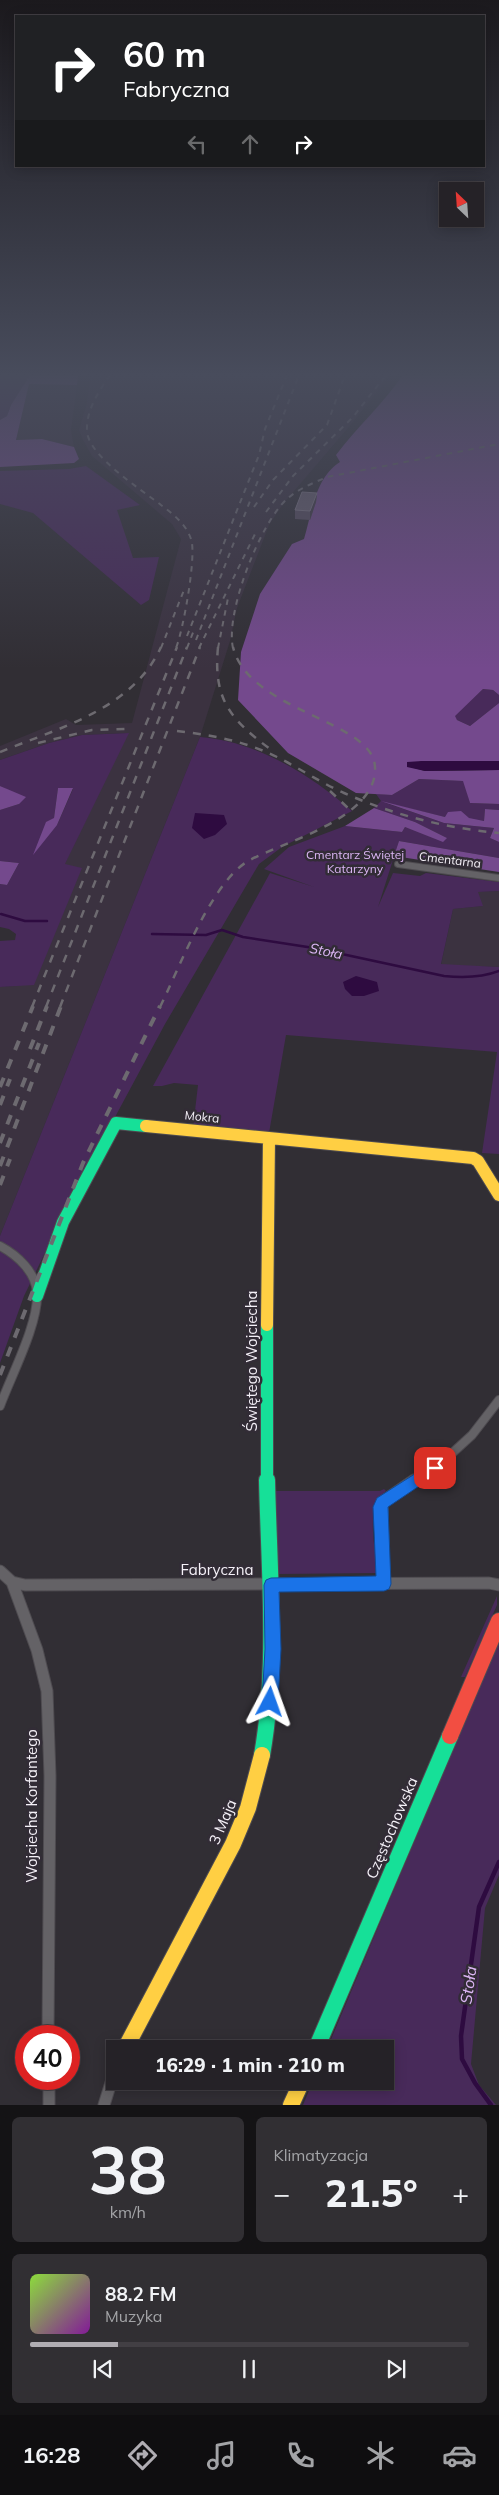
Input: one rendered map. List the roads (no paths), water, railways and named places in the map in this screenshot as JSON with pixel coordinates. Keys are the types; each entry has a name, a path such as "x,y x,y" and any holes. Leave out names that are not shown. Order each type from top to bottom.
{"street":[{"name":"Cmentarna","path":"398,864 499,878"},
{"name":"Mokra","path":"37,1296 62,1222 116,1123 476,1159 499,1195"},
{"name":"Świętego Wojciecha","path":"269,1138 266,1423 271,1585"},
{"path":"0,1246 15,1256 25,1266 34,1279 37,1296 32,1319 0,1406"},
{"path":"384,1584 380,1507 382,1502 448,1456 472,1435 499,1400"},
{"path":"0,1571 12,1582"},
{"name":"Fabryczna","path":"12,1582 24,1585 489,1583 499,1585"},
{"name":"Wojciecha Korfantego","path":"12,1582 37,1650 48,1691 50,1776 48,2025"},
{"name":"3 Maja","path":"129,2040 139,2018 211,1886 248,1808 260,1763 272,1688 271,1585"},
{"name":"Częstochowska","path":"320,2040 499,1621"},
{"path":"49,2090 49,2105"},
{"path":"104,2105 109,2090"},
{"path":"291,2105 298,2090"}],"waterway":[{"name":"Stoła","path":"1,914 25,921 47,921"},
{"name":"Stoła","path":"152,934 206,935 222,930 243,937 314,948 444,976 472,977 499,971"},
{"name":"Stoła","path":"491,2105 475,2083 462,2059 461,2036 479,1907 499,1862"}],"railway":[{"path":"119,473 166,508 179,520 191,539 191,576 176,648"},
{"path":"187,636 252,473"},
{"path":"196,640 261,473"},
{"path":"254,507 280,473"},
{"path":"266,512 296,473"},
{"path":"233,648 234,613 239,592 256,547 266,527 291,495 327,477 347,473"},
{"path":"199,648 257,530"},
{"path":"161,648 184,590"},
{"path":"218,648 228,598"},
{"path":"187,648 194,630"},
{"path":"0,752 69,725 113,701 132,686 148,668 161,647"},
{"path":"32,1007 177,647"},
{"path":"46,1007 187,647"},
{"path":"60,1007 200,647"},
{"path":"218,647 218,681 227,706 244,728 270,749"},
{"path":"233,647 244,669 262,687 284,701 354,738 369,751 375,767 372,785 361,800"},
{"path":"38,743 92,730 129,729"},
{"path":"177,731 215,737 265,751 327,785 361,800"},
{"path":"330,791 348,808"},
{"path":"160,1007 210,905 236,870 250,860 326,826 361,800"},
{"path":"361,800 401,814 439,824 499,833"},
{"path":"0,1087 33,1006"},
{"path":"30,1049 47,1006"},
{"path":"0,1166 61,1006"},
{"path":"0,1375 83,1163 160,1006"},
{"path":"0,1143 39,1043"},
{"path":"0,1105 10,1079"},
{"path":"0,1185 10,1159"}],"park label":[{"name":"Cmentarz Świętej Katarzyny","path":"355,862"}]}
